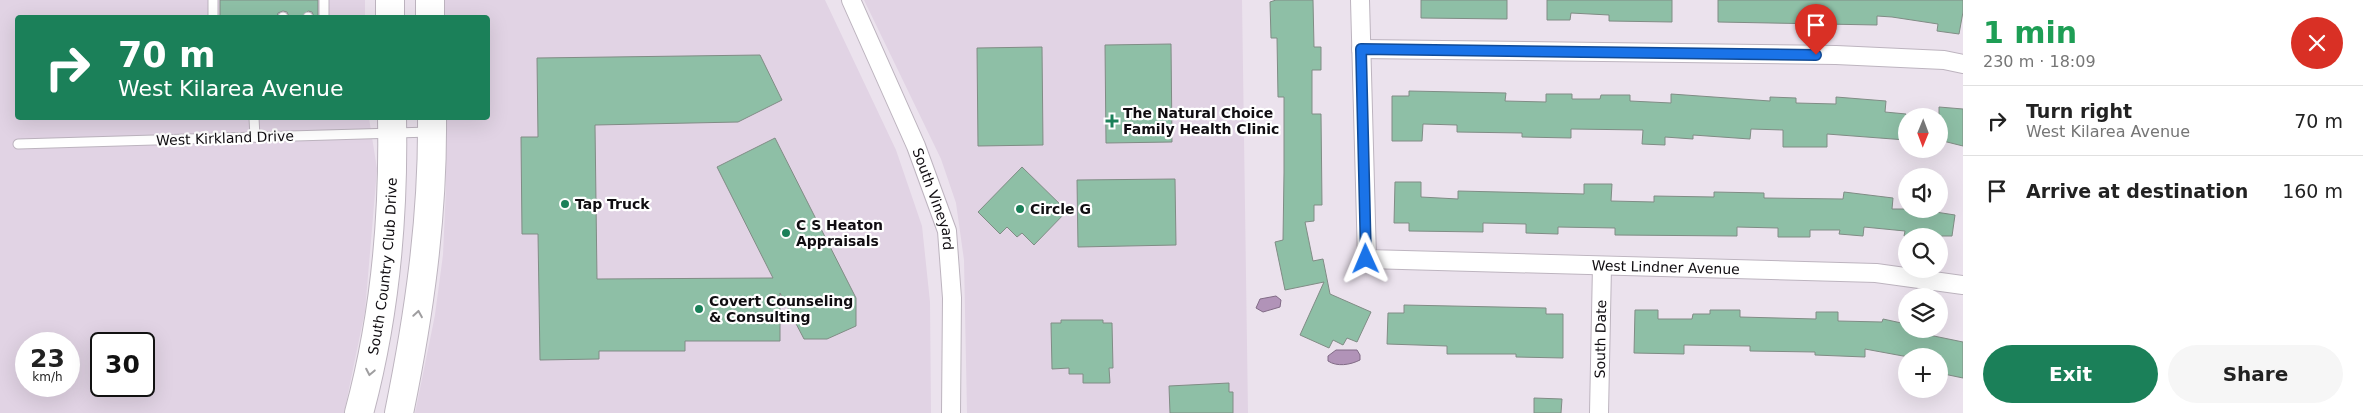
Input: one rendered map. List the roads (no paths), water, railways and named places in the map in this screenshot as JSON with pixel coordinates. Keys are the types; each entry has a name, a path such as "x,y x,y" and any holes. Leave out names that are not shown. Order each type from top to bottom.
{"main road":[{"path":"390,0 390,15"},
{"path":"430,0 430,15"},
{"name":"South Country Club Drive","path":"360,413 378,328 386,268 393,175 392,125"},
{"path":"399,413 418,311 429,226 432,125"}],"street":[{"name":"South Vineyard","path":"851,0 916,146 947,231 952,298 951,413"},
{"path":"1360,0 1361,49 1836,55 1944,60 1963,64"},
{"name":"West Lindner Avenue","path":"1361,49 1366,259 1876,273 1963,285"},
{"name":"South Date","path":"1599,413 1602,266"}],"lane":[{"path":"213,0 213,15"},
{"path":"324,0 324,15"},
{"path":"255,120 255,137"},
{"name":"West Kirkland Drive","path":"18,144 255,137 392,125 432,125"}],"place":[{"name":"The Natural Choice Family Health Clinic","path":"1112,121"},
{"name":"Tap Truck","path":"565,204"},
{"name":"Circle G","path":"1020,209"},
{"name":"C S Heaton Appraisals","path":"786,233"},
{"name":"Covert Counseling & Consulting","path":"699,309"}]}
